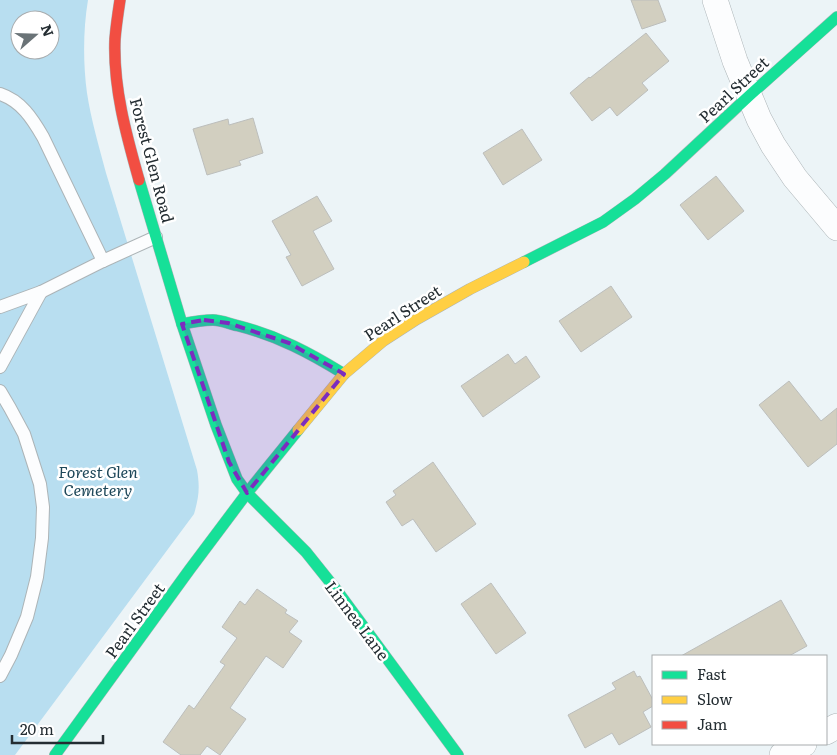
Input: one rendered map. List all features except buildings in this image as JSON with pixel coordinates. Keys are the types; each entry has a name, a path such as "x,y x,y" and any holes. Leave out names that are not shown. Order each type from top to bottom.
{"street":[{"name":"Forest Glen Road","path":"120,0 115,43 118,90 138,180 182,324 216,425 229,462 237,479 248,494"},
{"path":"715,0 735,61 759,119 773,145 795,178 837,228"},
{"name":"Pearl Street","path":"55,755 185,577 248,494 344,374 383,341 417,319 470,288 603,222 621,210 656,183 749,95 837,17"},
{"path":"182,324 215,320 258,331 289,343 344,374"},
{"name":"Linnea Lane","path":"248,494 306,552 338,592 458,755"},
{"path":"782,755 802,745"}],"lane":[{"path":"0,94 18,103 36,124 103,261"},
{"path":"0,307 41,292 156,237"},
{"path":"0,367 41,292"},
{"path":"0,391 24,434 40,484 43,507 42,538 35,585 26,617 11,655 0,676"}],"highlighted area":[{"path":"204,320 228,323 289,343 344,374 247,493 229,462 182,324"}],"green space":[{"name":"Forest Glen Cemetery","path":"0,0 88,0 84,35 84,58 87,93 95,133 197,470 199,487 194,514 15,755 0,755"}],"traffic: fast":[{"path":"524,262 603,222 635,199 665,174 837,17"},
{"path":"139,180 182,324 216,320 253,330 293,346 344,374"},
{"path":"182,324 216,425 237,479 247,493 306,552 338,592 458,755"},
{"path":"55,755 190,569 247,493 298,430"}],"traffic: slow":[{"path":"298,430 344,374 383,341 470,289 524,262"}],"traffic: jam":[{"path":"120,0 115,39 116,75 125,128 139,180"}]}
